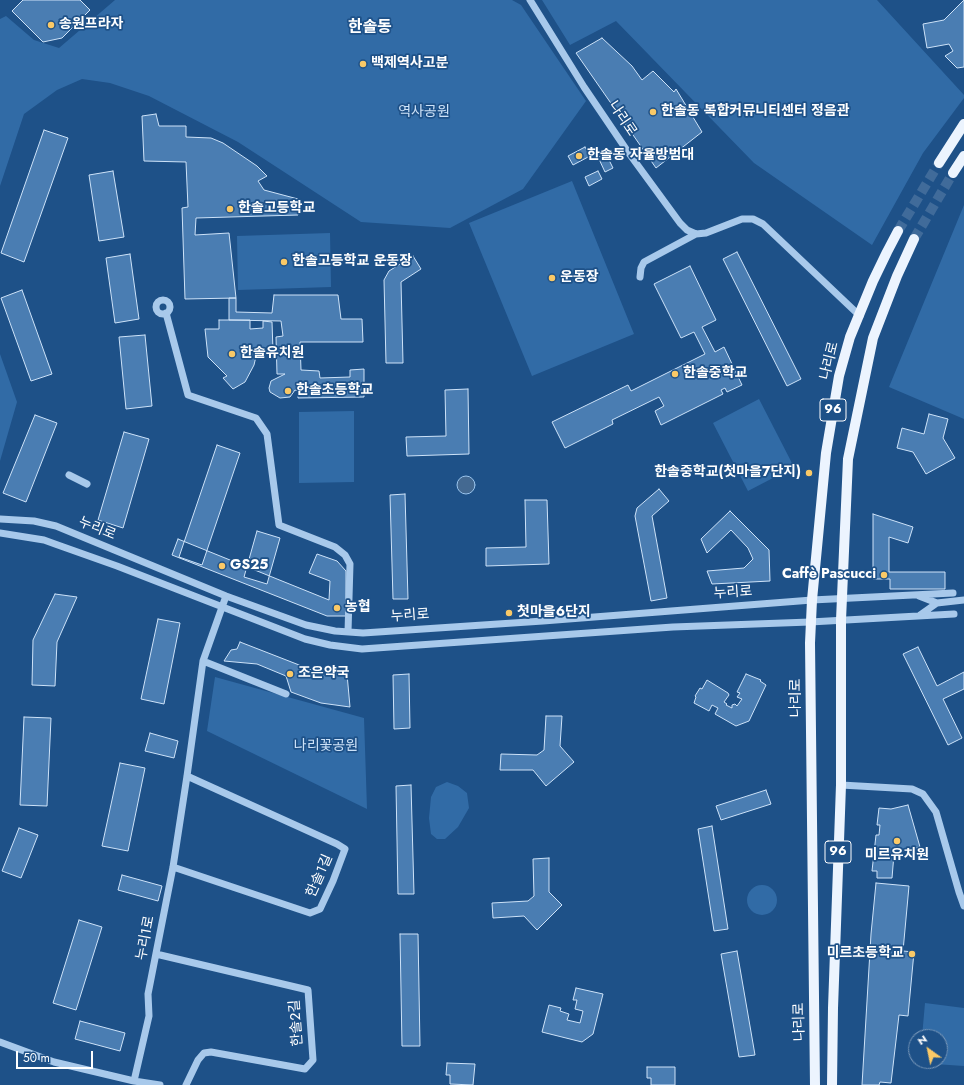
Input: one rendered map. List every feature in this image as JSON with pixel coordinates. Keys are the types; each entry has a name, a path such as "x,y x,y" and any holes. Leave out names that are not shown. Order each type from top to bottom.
{"main road":[{"path":"939,163 964,124"},
{"path":"953,173 964,156"},
{"name":"나리로","path":"815,1085 810,622 826,454 839,376 850,337 860,316 873,281 898,232"},
{"name":"96","path":"832,1085 832,1008 841,785 841,620 848,459 873,338 897,276 914,239"}],"street":[{"name":"나리로","path":"530,0 584,87 628,152 680,223 687,230 696,234"},
{"path":"640,277 641,268 644,262 696,234 706,233 742,219 753,219 763,224 860,316"},
{"path":"166,313 188,395 256,418 267,434 279,525 335,547 345,555 350,564 348,632"},
{"path":"69,475 87,484"},
{"name":"누리로","path":"0,519 34,521 56,526 226,596 306,625 335,632 363,633 543,621 812,600 953,593"},
{"name":"누리로","path":"0,533 44,540 117,566 305,639 330,645 362,649 673,627 810,622 954,614"},
{"path":"917,595 937,604"},
{"name":"누리1로","path":"134,1081 148,1016 148,994 173,867 203,661 226,596"},
{"path":"920,615 937,604 964,600"},
{"path":"203,661 286,694"},
{"name":"한솔1길","path":"173,867 310,913 320,909 333,881 345,849 187,776"},
{"path":"841,785 912,789 923,794 936,812 964,906"},
{"name":"한솔2길","path":"156,954 308,990 313,1060 305,1069 211,1052 204,1053 198,1060 186,1085"},
{"path":"0,1042 54,1062 134,1081 160,1085"}],"green space":[{"name":"역사공원","path":"115,0 512,0 521,5 586,101 523,189 450,228 361,222 238,142 149,96 110,83 82,79 57,90 24,114 0,186 0,19 6,16 34,40 59,48"},
{"path":"542,0 877,0 964,95 964,98 923,153 872,245 754,163 616,21 570,45"},
{"name":"운동장","path":"572,181 634,334 532,376 469,223"},
{"path":"964,205 964,419 889,387"},
{"name":"한솔고등학교 운동장","path":"330,233 331,287 238,290 237,236"},
{"path":"0,354 17,402 0,461"},
{"path":"759,399 794,467 748,491 713,423"},
{"path":"354,411 354,482 299,483 299,412"},
{"name":"나리꽃공원","path":"215,677 364,718 367,809 207,731"},
{"path":"447,782 458,786 467,793 469,808 458,827 445,839 437,839 431,834 429,818 431,797 436,787"},
{"path":"762,885 768,886 776,894 776,906 768,914 762,915 756,914 748,906 747,900 748,894 756,886"},
{"path":"925,1003 964,1008 964,1066 948,1065 948,1029 923,1029"}],"shaded area":[{"path":"462,476 470,476 475,481 473,492 470,494 462,494 457,489 457,481"}],"building":[{"name":"송원프라자","path":"23,0 80,0 90,10 62,38 43,42 12,11"},
{"path":"964,0 964,67 957,68 945,56 953,51 949,44 927,48 923,24 944,20"},
{"name":"한솔동 복합커뮤니티센터 정음관","path":"602,38 632,66 642,80 653,71 674,92 676,89 702,132 656,168 576,53"},
{"name":"한솔고등학교","path":"156,114 159,126 186,126 186,137 211,138 223,143 257,166 267,176 258,181 264,190 298,199 298,215 196,218 195,235 229,233 236,298 185,299 182,208 188,207 186,162 144,161 142,116"},
{"path":"44,130 68,138 24,262 1,253"},
{"name":"한솔동 자율방범대","path":"585,147 590,156 573,165 568,156"},
{"path":"606,154 613,168 605,172 598,157"},
{"path":"113,171 124,237 99,241 89,175"},
{"path":"598,171 602,179 589,186 585,177"},
{"path":"737,252 801,379 787,386 723,259"},
{"path":"130,254 139,319 115,323 106,258"},
{"path":"413,256 421,269 401,282 403,363 386,363 384,280 389,271"},
{"path":"690,266 716,320 702,327 715,352 724,347 742,385 727,392 725,388 721,390 723,394 661,425 655,411 664,406 659,397 612,420 613,424 565,448 552,422 628,385 631,391 705,354 694,332 681,338 654,284"},
{"path":"22,290 52,374 31,381 1,298"},
{"name":"한솔초등학교","path":"274,295 338,295 341,319 362,319 363,342 300,342 301,370 319,371 320,378 350,377 350,370 364,369 364,397 298,398 298,391 295,390 290,397 280,398 270,392 269,388 271,381 285,374 277,374 276,337 283,336 281,321 229,320 229,298 236,298 236,312 272,313"},
{"name":"한솔유치원","path":"219,320 250,320 250,329 263,328 263,321 272,322 273,351 257,352 254,365 245,382 233,389 223,378 227,376 208,357 205,329 219,329"},
{"path":"145,335 152,406 126,409 119,337"},
{"path":"468,389 469,454 407,456 406,437 446,436 445,390"},
{"path":"929,414 948,419 943,438 955,458 926,474 913,452 897,448 902,428 924,434"},
{"path":"35,415 57,423 26,502 3,493"},
{"path":"124,432 149,439 123,528 98,520"},
{"path":"217,445 240,453 202,565 179,557"},
{"path":"659,489 669,501 652,516 667,598 651,601 635,516 637,508"},
{"path":"405,494 408,599 393,599 390,495"},
{"path":"525,500 547,500 549,564 486,566 486,548 526,547"},
{"path":"730,511 769,550 770,581 712,584 707,571 744,568 753,559 748,548 731,530 707,553 701,539"},
{"path":"873,514 913,527 908,543 889,537 889,572 945,572 945,589 890,589 890,579 873,579"},
{"path":"257,531 280,538 267,584 244,577"},
{"path":"178,539 329,600 330,581 309,573 317,554 337,561 346,571 346,616 327,616 172,555"},
{"path":"55,594 77,597 57,642 55,686 32,685 33,640"},
{"path":"158,619 180,623 164,704 141,699"},
{"path":"240,642 312,670 347,674 350,707 321,703 291,692 286,676 257,664 224,661 231,650 237,649"},
{"path":"918,647 937,686 964,672 964,689 943,699 962,738 948,745 903,654"},
{"path":"409,674 410,728 394,729 393,675"},
{"path":"746,674 761,680 760,681 766,685 749,721 736,726 715,714 718,708 712,705 709,711 694,703 695,696 700,688 702,689 707,680 728,693 729,695 724,702 727,704 726,705 732,708 732,705 735,704 737,706 742,699 737,697 740,693 737,692"},
{"path":"546,716 562,716 560,746 574,762 546,786 533,770 500,770 501,754 537,755 544,750"},
{"path":"24,717 51,718 47,806 20,805"},
{"path":"150,733 178,741 174,758 145,751"},
{"path":"120,763 145,768 128,851 102,846"},
{"path":"411,785 414,894 398,894 396,786"},
{"path":"766,790 771,804 721,820 716,806"},
{"name":"미르유치원","path":"908,805 920,847 894,854 892,878 877,878 877,871 872,871 876,835 879,835 880,825 877,825 879,808 891,809"},
{"path":"712,826 728,929 714,931 698,829"},
{"path":"19,828 38,835 21,878 2,871"},
{"path":"549,858 549,892 562,905 537,930 524,916 493,918 492,903 528,901 534,896 533,859"},
{"path":"122,875 162,886 158,901 118,890"},
{"path":"876,883 909,886 903,951 914,952 908,1016 899,1015 891,1083 880,1082 879,1085 862,1085 871,934"},
{"path":"79,920 102,927 76,1010 53,1003"},
{"path":"400,934 418,934 420,1046 402,1046"},
{"path":"737,951 755,1055 739,1057 721,954"},
{"path":"576,988 603,994 593,1034 582,1042 542,1032 549,1005 561,1008 560,1011 569,1014 567,1020 580,1023 583,1011 575,1009 577,1000 573,1000"},
{"path":"80,1021 125,1033 120,1051 75,1039"},
{"path":"447,1063 475,1064 473,1085 450,1084 450,1075 446,1075"},
{"path":"647,1067 675,1067 675,1085 651,1085 651,1078 647,1078"}],"tunnel":[{"path":"898,231 939,163"},
{"path":"914,239 953,173"}],"place":[{"name":"송원프라자","path":"51,25"},
{"name":"백제역사고분","path":"363,64"},
{"name":"한솔동 복합커뮤니티센터 정음관","path":"653,112"},
{"name":"한솔동 자율방범대","path":"579,156"},
{"name":"한솔고등학교","path":"230,209"},
{"name":"한솔고등학교 운동장","path":"284,262"},
{"name":"운동장","path":"552,278"},
{"name":"한솔유치원","path":"232,354"},
{"name":"한솔중학교","path":"675,374"},
{"name":"한솔초등학교","path":"288,391"},
{"name":"한솔중학교(첫마을7단지)","path":"809,473"},
{"name":"GS25","path":"222,566"},
{"name":"Caffè Pascucci","path":"884,575"},
{"name":"농협","path":"337,608"},
{"name":"첫마을6단지","path":"509,613"},
{"name":"조은약국","path":"290,674"},
{"name":"미르유치원","path":"897,841"},
{"name":"미르초등학교","path":"912,954"}],"district":[{"name":"한솔동","path":"370,28"}]}
